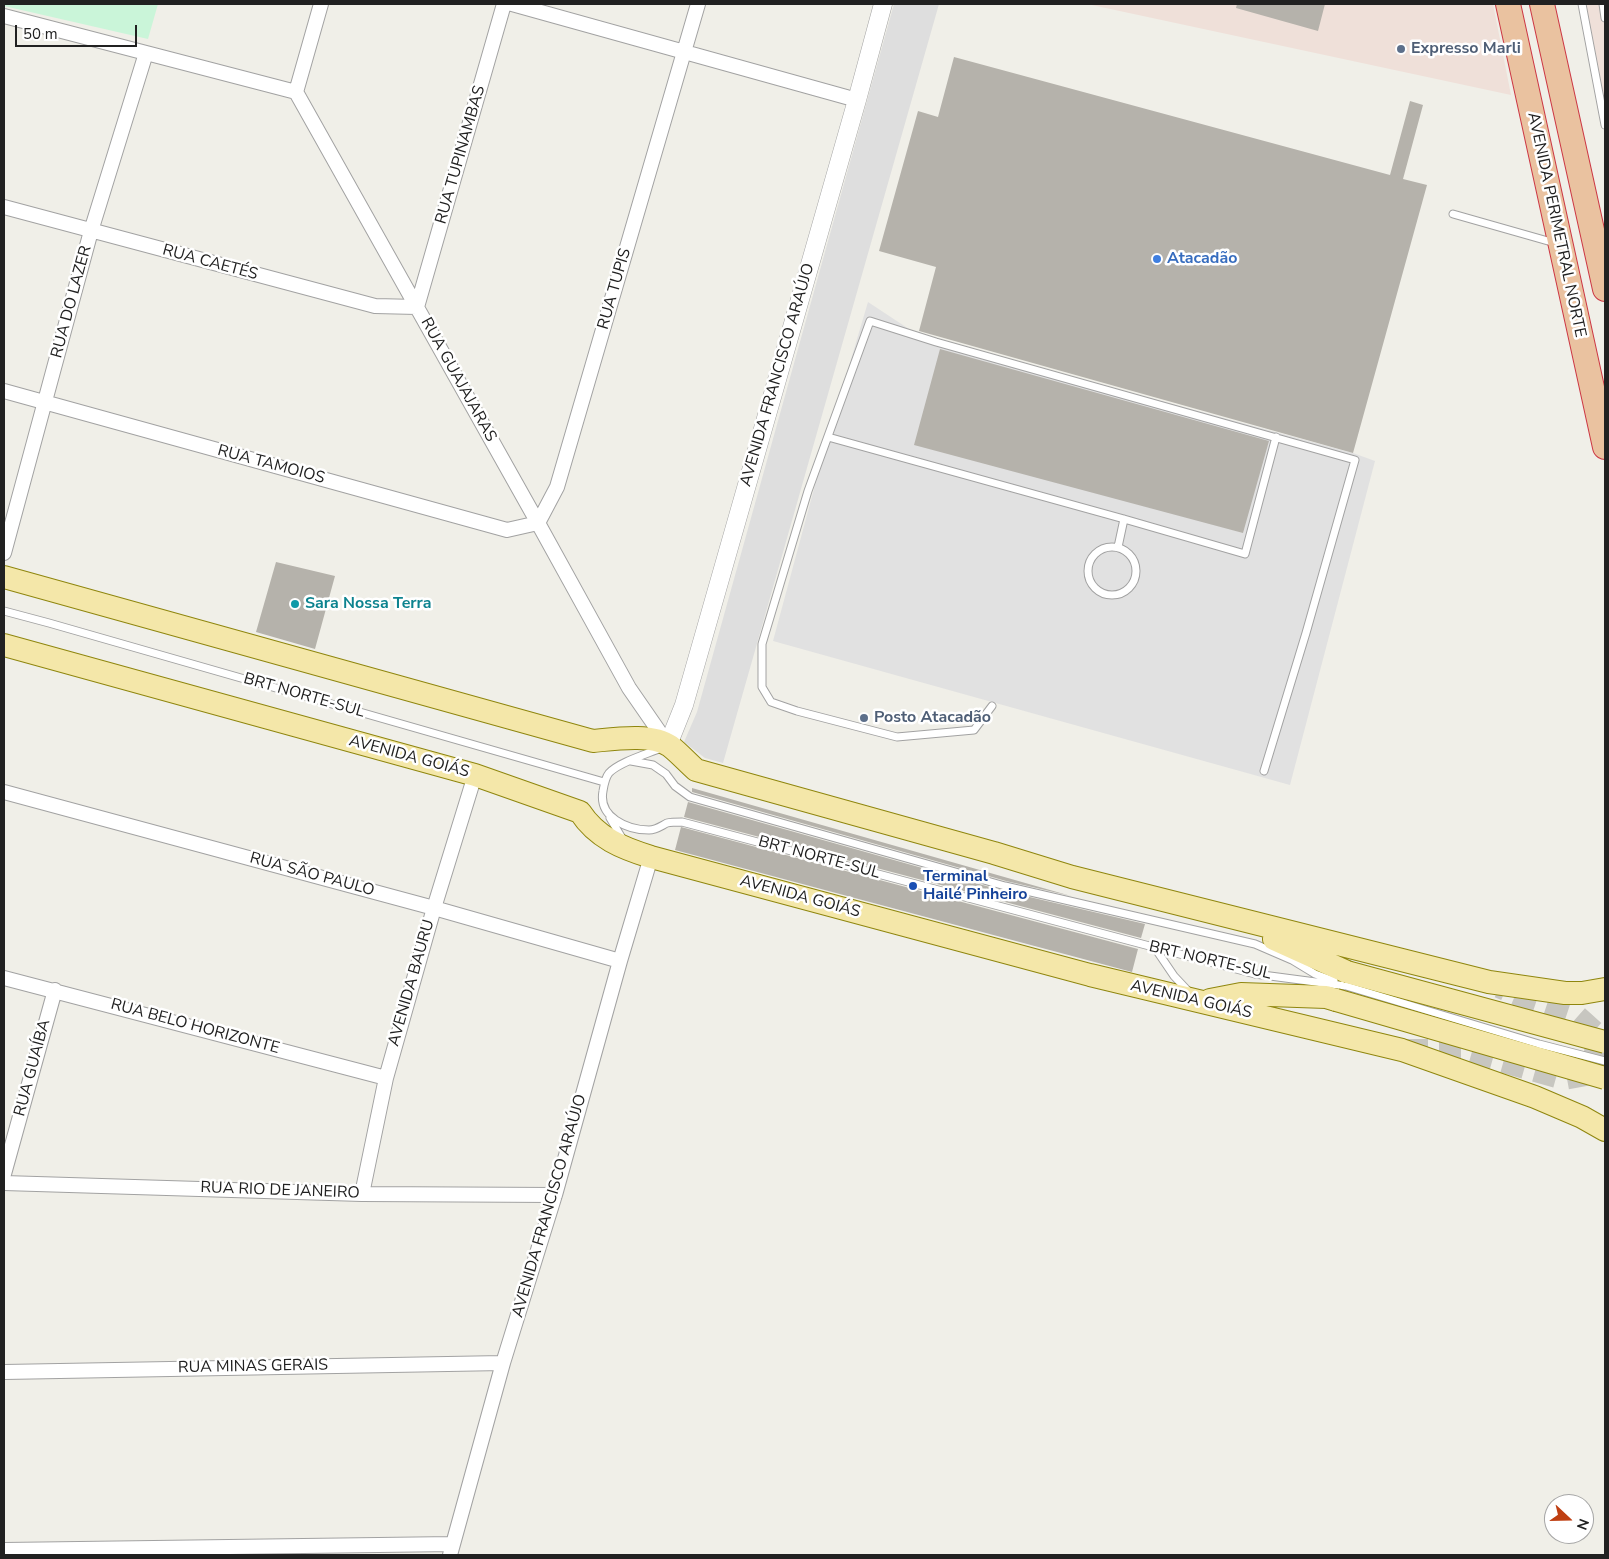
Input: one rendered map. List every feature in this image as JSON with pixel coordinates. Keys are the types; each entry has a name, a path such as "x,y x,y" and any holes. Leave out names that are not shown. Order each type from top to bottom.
{"highway":[{"name":"AVENIDA PERIMETRAL NORTE","path":"1508,4 1605,447"},
{"name":"AVENIDA PERIMETRAL NORTE","path":"1542,4 1605,289"}],"main road":[{"path":"4,577 593,741 650,739 668,745 696,770 720,778 994,853 1072,877 1219,915 1489,982 1565,993 1582,993 1605,989"},
{"name":"AVENIDA GOIÁS","path":"4,645 475,775 580,812 588,823 602,836 640,854 1090,976 1402,1050 1535,1097 1582,1117 1605,1130"},
{"path":"1219,915 1343,986 1605,1078"},
{"path":"1199,1002 1241,994 1326,997 1343,986 1605,1042"}],"street":[{"path":"4,16 296,92 321,4"},
{"name":"RUA TUPINAMBAS","path":"417,307 504,4"},
{"path":"512,4 857,100"},
{"name":"RUA TUPIS","path":"538,523 557,487 698,4"},
{"name":"AVENIDA FRANCISCO ARAÚJO","path":"668,745 684,705 883,4"},
{"name":"RUA DO LAZER","path":"4,553 91,231 146,53"},
{"name":"RUA GUAJAJARAS","path":"296,92 629,688 668,745"},
{"name":"RUA CAETÉS","path":"4,207 375,306 417,307"},
{"name":"RUA TAMOIOS","path":"4,391 508,530 538,523"},
{"name":"AVENIDA BAURU","path":"362,1194 386,1078 434,908 475,775"},
{"name":"RUA SÃO PAULO","path":"4,792 434,908 620,961"},
{"name":"AVENIDA FRANCISCO ARAÚJO","path":"452,1550 503,1363 556,1195 620,961 640,854"},
{"name":"RUA BELO HORIZONTE","path":"4,978 386,1078"},
{"name":"RUA GUAÍBA","path":"4,1174 55,990"},
{"name":"RUA RIO DE JANEIRO","path":"4,1183 362,1194 556,1195"},
{"name":"RUA MINAS GERAIS","path":"4,1372 503,1363"},
{"path":"4,1550 452,1550"}],"lane":[{"path":"1582,4 1604,109 1605,125"},
{"path":"1602,4 1605,18"},
{"path":"1454,214 1560,245"},
{"path":"992,706 974,730 897,737 797,711 771,702 762,687 762,644 808,491 870,321 936,342 1355,460 1306,633 1264,771"},
{"path":"828,437 1245,554 1276,437"},
{"path":"1118,548 1124,519"},
{"path":"1109,547 1118,548 1133,558 1136,567 1135,577 1131,586 1124,592 1115,595 1106,594 1097,590 1091,583 1088,574 1089,565 1093,556 1100,550 1109,547"},
{"name":"BRT NORTE-SUL","path":"4,612 49,623 604,782"},
{"path":"640,854 603,807 601,798 604,782 609,773 619,766 668,745"},
{"name":"BRT NORTE-SUL","path":"630,761 653,765 666,774 675,786 690,797 1005,886 1256,944 1292,960 1314,974 1343,986"},
{"name":"BRT NORTE-SUL","path":"607,813 620,824 650,830 659,828 668,822 682,822 1255,974 1343,986"},
{"path":"1155,948 1174,976 1199,1002"},
{"path":"1343,986 1539,1044 1605,1061"}],"shaded area":[{"path":"894,4 939,4 723,763 705,758 684,742 697,712"},
{"name":"Expresso Marli","path":"1087,4 1493,4 1511,95"},
{"path":"1582,4 1605,4 1605,106 1602,91"},
{"path":"868,302 918,335 1353,453 1375,461 1290,785 773,641 828,437"}],"green space":[{"path":"4,4 158,4 148,39 4,6"}],"building":[{"path":"1237,4 1325,4 1318,31 1236,8"},
{"name":"Atacadão","path":"954,57 1390,175 1410,101 1423,105 1403,179 1427,185 1353,453 919,331 936,267 879,251 918,111 938,117"},
{"path":"940,349 1269,441 1243,533 914,445"},
{"name":"Sara Nossa Terra","path":"276,562 335,576 315,649 256,632"},
{"path":"692,788 1071,896 1006,881 692,792"},
{"path":"688,802 1004,891 1145,924 1141,938 684,817"},
{"path":"681,827 1138,949 1132,972 675,850"}],"tunnel":[{"path":"1406,1050 1461,1050 1564,1079 1586,1075 1595,1055 1596,1033 1577,1016 1532,1001 1499,987"}],"place":[{"name":"Expresso Marli","path":"1401,49"},
{"name":"Atacadão","path":"1157,259"},
{"name":"Sara Nossa Terra","path":"295,604"},
{"name":"Posto Atacadão","path":"864,718"},
{"name":"Terminal Hailé Pinheiro","path":"913,886"}]}
